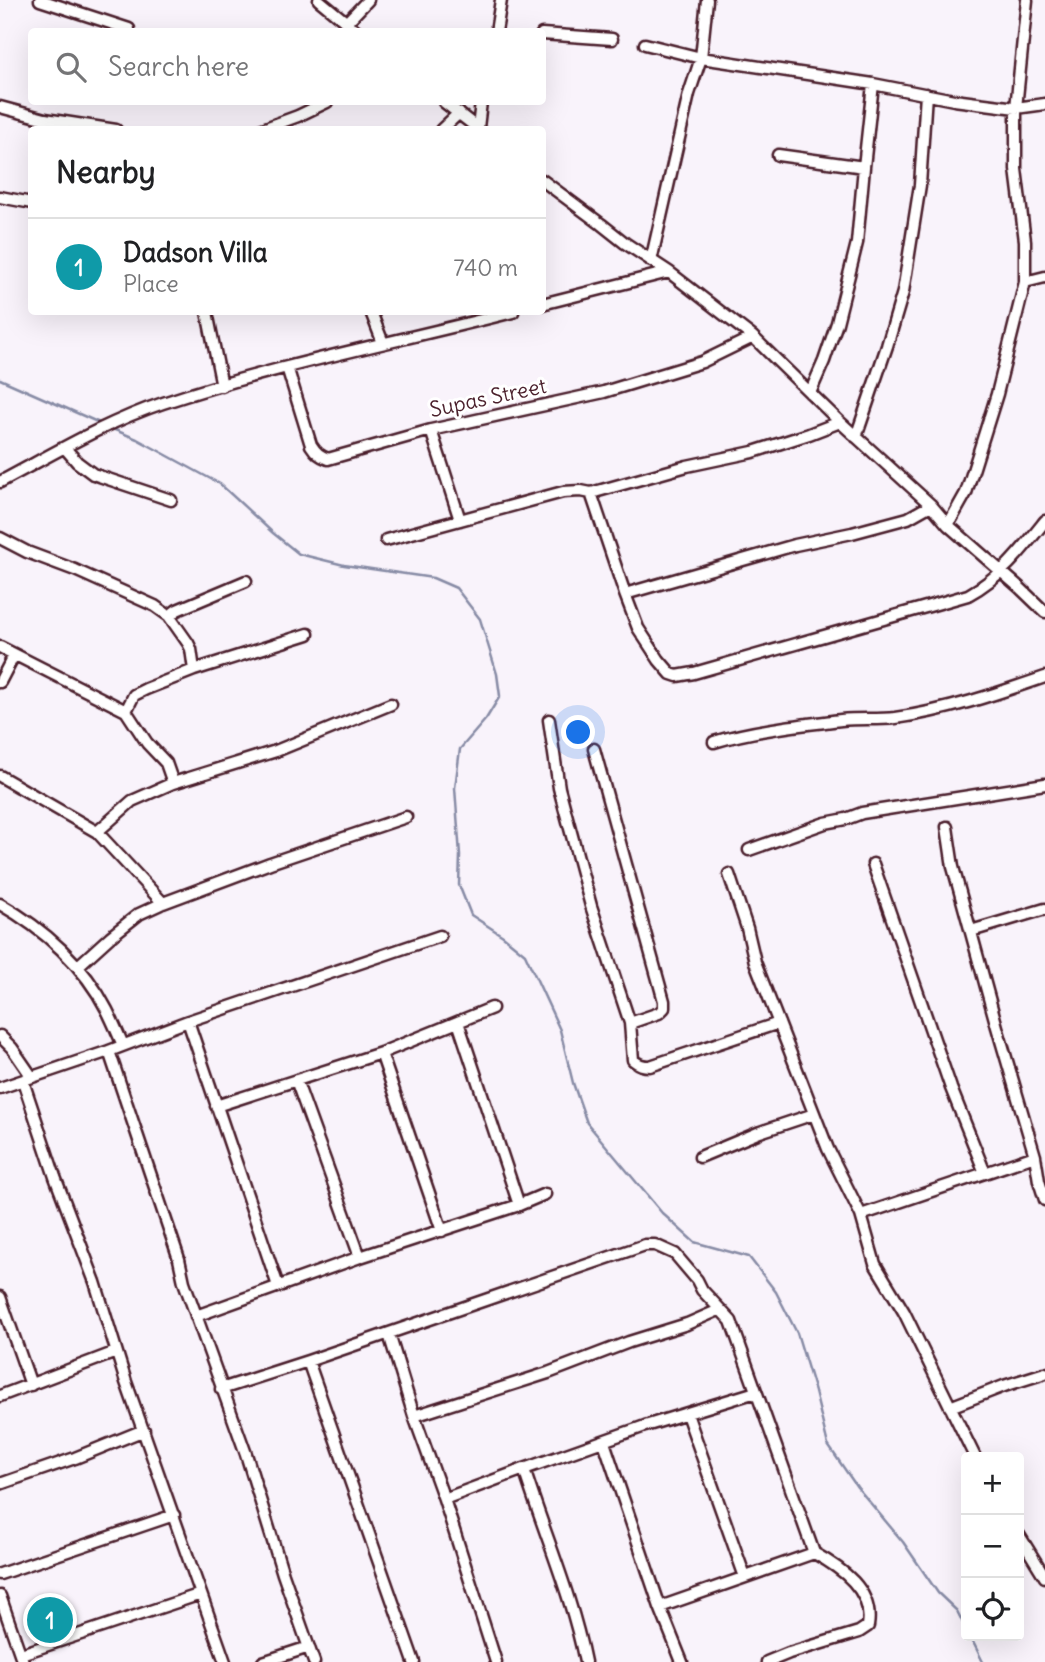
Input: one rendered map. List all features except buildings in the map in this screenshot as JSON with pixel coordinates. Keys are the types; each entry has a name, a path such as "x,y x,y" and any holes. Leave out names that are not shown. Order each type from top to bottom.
{"street":[{"path":"40,0 126,28"},
{"path":"319,0 353,28"},
{"path":"346,22 368,0"},
{"path":"496,28 501,0"},
{"path":"651,261 689,94 701,58 707,0"},
{"path":"948,525 966,493 997,394 1025,282 1025,240 1016,169 1016,108 1027,0"},
{"path":"546,34 612,39"},
{"path":"645,44 701,58 1016,108 1045,104"},
{"path":"810,393 837,323 858,243 873,84"},
{"path":"856,437 903,292 920,185 926,94"},
{"path":"271,126 321,105"},
{"path":"448,105 475,126"},
{"path":"479,126 481,105"},
{"path":"0,107 45,119 90,126"},
{"path":"445,126 458,113"},
{"path":"778,155 864,167"},
{"path":"546,183 753,337 840,422 931,505 948,525 1045,612"},
{"path":"0,197 28,202"},
{"path":"546,303 669,272"},
{"path":"1025,282 1045,276"},
{"path":"208,315 222,386"},
{"path":"373,315 383,343"},
{"path":"0,482 121,419 162,403 287,367 500,315"},
{"name":"Supas Street","path":"287,367 315,452 328,459 431,430 604,392 702,362 753,337"},
{"path":"386,540 563,492 591,493 687,466 752,452 840,422"},
{"path":"431,430 460,520"},
{"path":"65,448 93,474 171,500"},
{"path":"591,493 638,628 659,660 671,674 677,676 968,595 1001,572 1045,521"},
{"path":"625,594 794,545 908,518 931,505"},
{"path":"0,538 155,606 169,616 188,643 194,670"},
{"path":"169,616 177,610 246,582"},
{"path":"126,711 134,695 146,689 194,670 308,634"},
{"path":"0,647 126,711 147,743 166,763 173,783"},
{"path":"0,682 14,655"},
{"path":"714,743 745,735 833,721 894,718 938,710 1045,677"},
{"path":"97,832 132,801 173,783 276,751 391,704"},
{"path":"549,720 559,788 591,906 630,1023 634,1060 639,1065 650,1066 779,1023"},
{"path":"594,749 664,1001 659,1013 630,1023"},
{"path":"0,776 97,832 163,903"},
{"path":"749,850 815,826 862,813 1045,784"},
{"path":"78,966 139,914 163,903 406,817"},
{"path":"947,827 953,867 1045,1200"},
{"path":"873,864 934,1041 985,1172"},
{"path":"729,874 755,962 837,1169 861,1215 874,1264 904,1312 972,1452"},
{"path":"0,904 16,913 78,966 107,1009 123,1045"},
{"path":"971,931 1045,909"},
{"path":"0,1088 440,936"},
{"path":"216,1107 381,1053 492,1008"},
{"path":"188,1021 278,1286"},
{"path":"458,1022 519,1205"},
{"path":"0,1036 12,1048 28,1079 55,1177 95,1282 116,1352 225,1662"},
{"path":"109,1051 179,1259 184,1282 246,1454 283,1574 314,1662"},
{"path":"381,1053 442,1231"},
{"path":"296,1080 360,1257"},
{"path":"700,1157 760,1132 814,1114"},
{"path":"861,1215 1035,1156"},
{"path":"196,1316 545,1194"},
{"path":"221,1389 308,1362 645,1245 655,1245 675,1254 702,1290 731,1321 814,1553 846,1573 857,1585 869,1617 868,1626 859,1632 767,1662"},
{"path":"0,1297 31,1385"},
{"path":"414,1416 548,1373 719,1310"},
{"path":"389,1334 496,1662"},
{"path":"0,1396 116,1352"},
{"path":"308,1362 414,1662"},
{"path":"950,1407 1004,1386 1044,1376"},
{"path":"444,1499 645,1426 756,1392"},
{"path":"687,1414 744,1577"},
{"path":"0,1483 75,1458 144,1430"},
{"path":"604,1442 660,1607 682,1662"},
{"path":"524,1469 570,1604 585,1662"},
{"path":"0,1574 174,1515"},
{"path":"1024,1543 1045,1577"},
{"path":"660,1607 814,1553"},
{"path":"0,1596 22,1658 201,1594"},
{"path":"263,1662 309,1647"}],"waterway":[{"path":"0,379 104,425"},
{"path":"110,428 137,439 220,484 299,554 344,565 433,578 456,588 480,619 497,674 500,696 486,719 460,749 455,788 460,855 459,885 471,915 525,954 560,1030 573,1083 587,1123 662,1213 694,1242 749,1257 776,1292 797,1333 828,1445 857,1487 903,1542 938,1593 957,1611 961,1619"},
{"path":"972,1641 983,1662"}],"place":[{"name":"Dadson Villa","path":"50,1620"}]}
